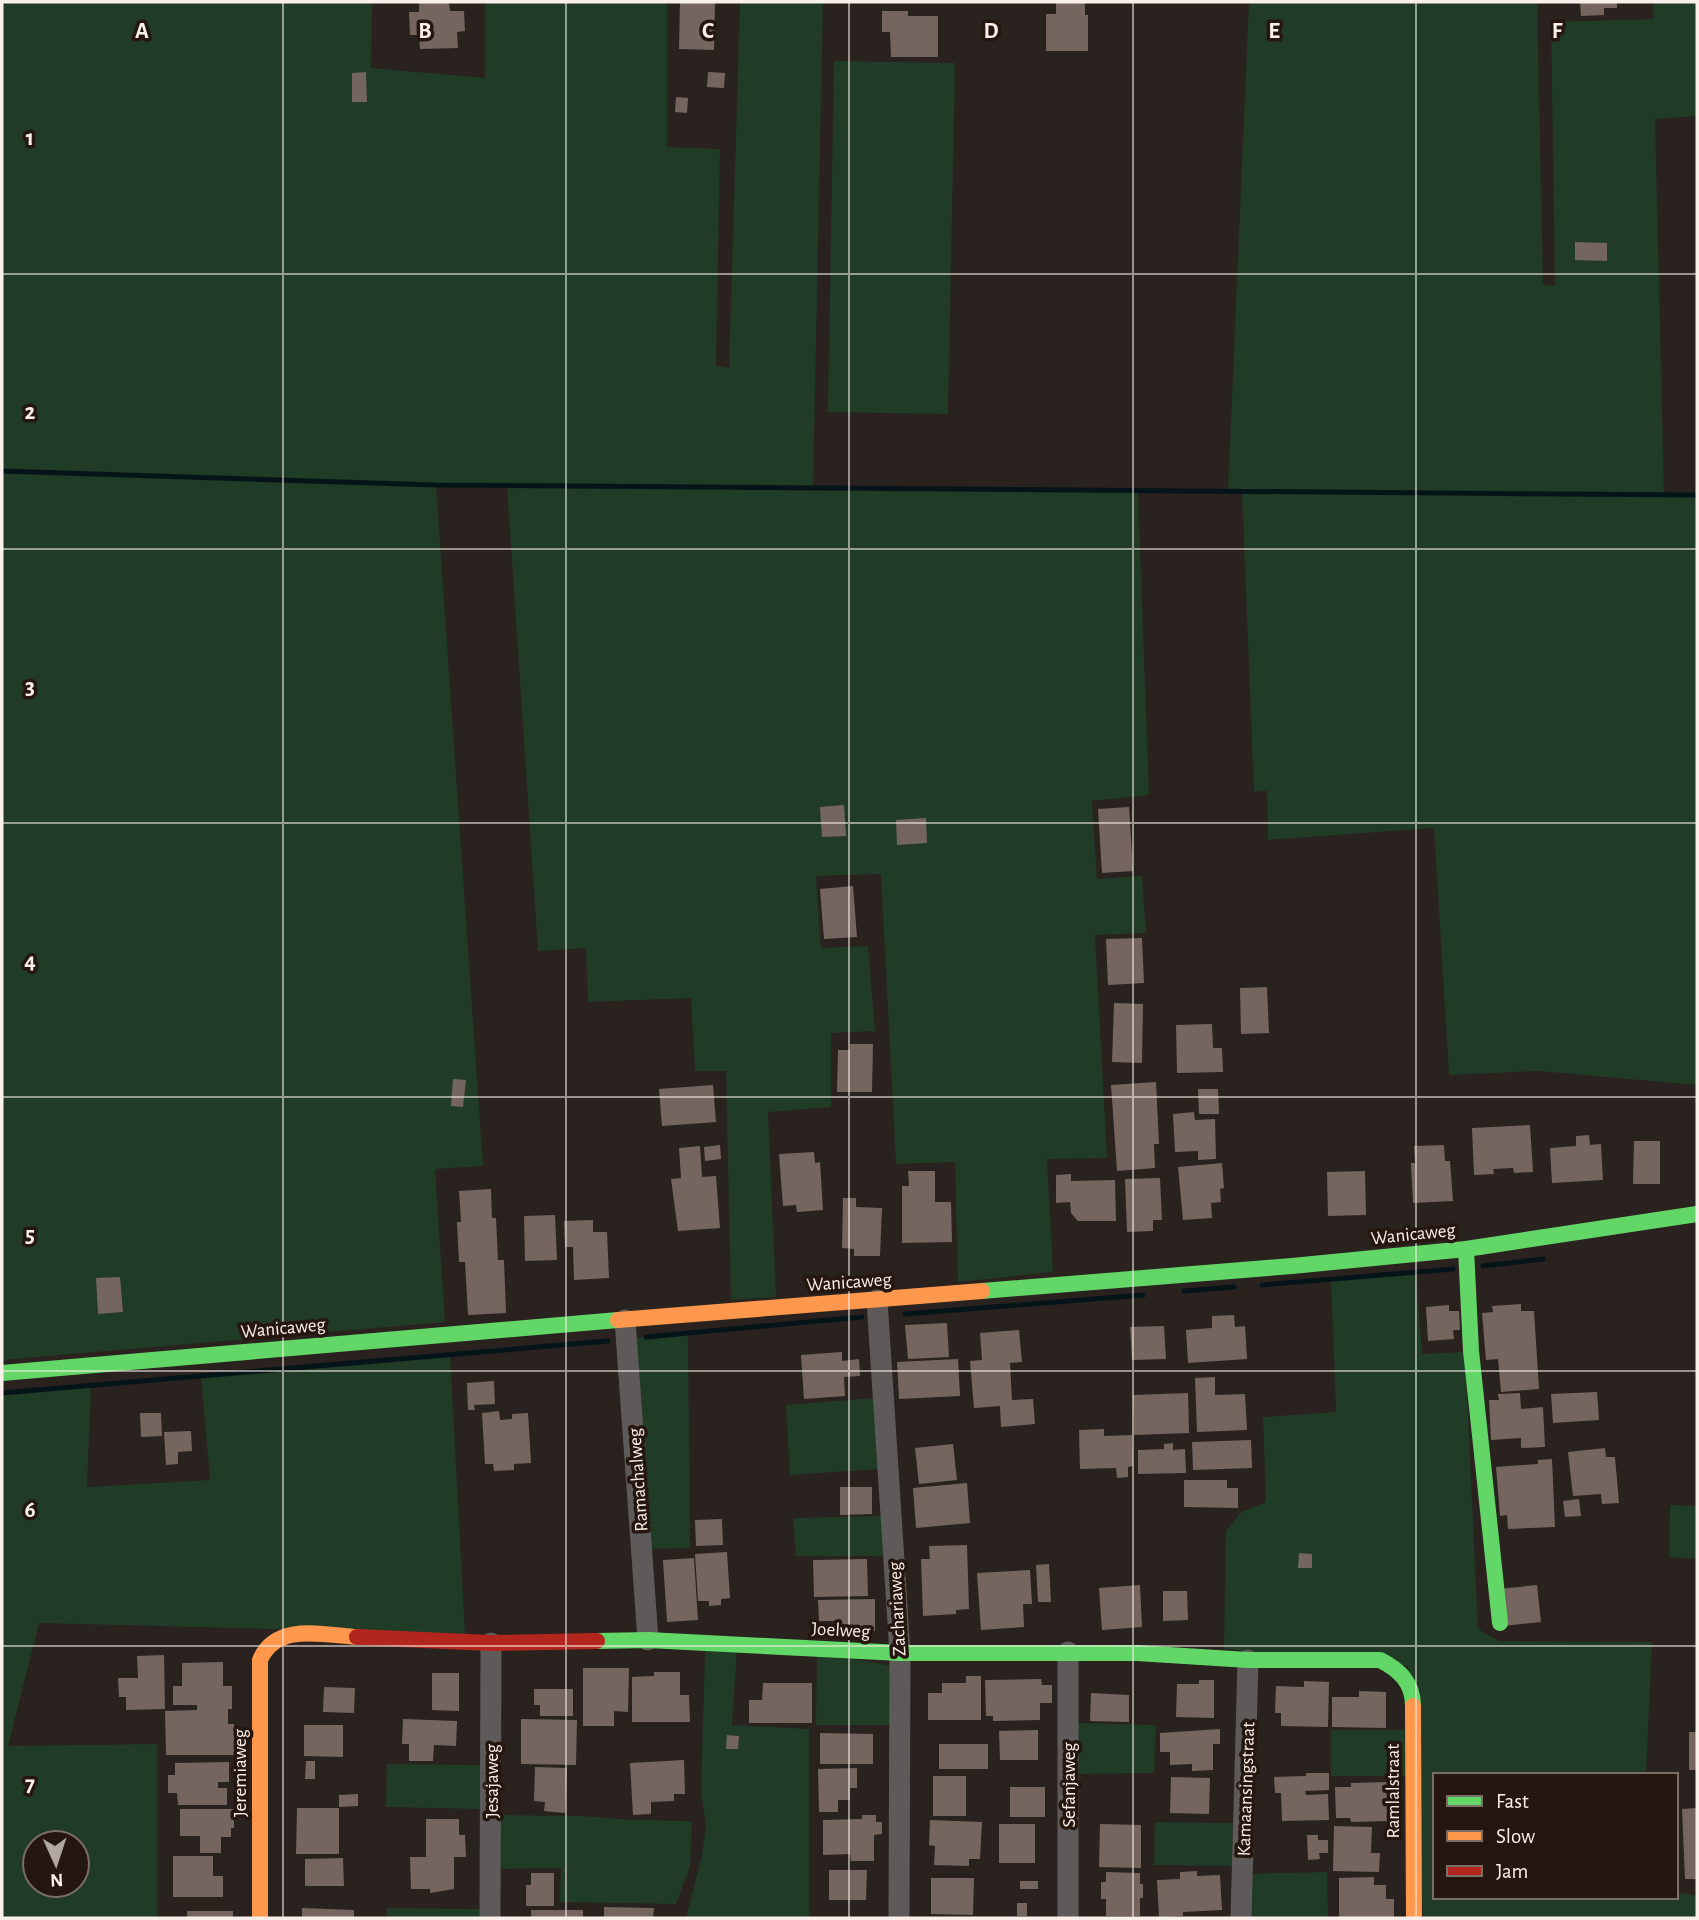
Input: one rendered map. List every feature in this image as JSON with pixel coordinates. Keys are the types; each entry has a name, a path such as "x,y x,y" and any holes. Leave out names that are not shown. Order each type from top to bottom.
{"street":[{"name":"Wanicaweg","path":"2,1373 1292,1266 1466,1249 1697,1214"},
{"path":"1466,1249 1471,1351 1500,1623"},
{"name":"Zachariaweg","path":"877,1300 900,1654 900,1918"},
{"name":"Ramachalweg","path":"625,1320 649,1640"},
{"name":"Joelweg","path":"281,1636 292,1634 491,1643 649,1640 900,1654 1068,1652 1248,1660 1380,1660 1397,1669"},
{"name":"Jeremiaweg","path":"260,1918 260,1660 269,1643 281,1636"},
{"name":"Jesajaweg","path":"490,1918 491,1643"},
{"name":"Sefanjaweg","path":"1068,1652 1068,1918"},
{"name":"Kamaansingstraat","path":"1241,1918 1248,1660"},
{"name":"Ramlalstraat","path":"1397,1669 1408,1679 1413,1696 1414,1918"}],"green space":[{"path":"2,2 372,2 371,68 485,78 485,2 667,2 667,147 720,149 716,366 729,368 740,2 823,2 813,487 1138,491 1149,795 1092,801 1097,879 1142,876 1146,933 1095,935 1107,1158 1047,1159 1053,1272 958,1282 955,1162 896,1164 881,874 816,876 821,948 868,946 875,1031 831,1033 831,1107 768,1112 776,1297 731,1300 726,1071 695,1071 691,998 588,1002 586,948 538,951 507,486 436,485 483,1166 435,1169 445,1322 2,1360"},
{"path":"1249,2 1537,2 1543,284 1555,286 1551,22 1653,19 1653,2 1697,2 1697,116 1655,119 1664,495 1697,495 1697,1085 1538,1071 1449,1075 1434,828 1268,840 1267,791 1254,792 1242,492 1228,491"},
{"path":"834,61 955,63 948,414 828,412"},
{"path":"1416,1272 1422,1354 1465,1352 1478,1629 1499,1641 1652,1642 1646,1773 1433,1773 1433,1899 1678,1899 1678,1892 1697,1896 1697,1918 1423,1918 1408,1666 1224,1649 1226,1531 1241,1512 1266,1502 1263,1417 1336,1412 1331,1279"},
{"path":"688,1333 690,1548 649,1549 635,1338"},
{"path":"450,1354 465,1634 39,1623 8,1746 157,1744 157,1918 2,1918 2,1393 91,1385 87,1487 210,1480 201,1376"},
{"path":"875,1398 881,1469 790,1475 786,1405"},
{"path":"1670,1505 1697,1506 1697,1559 1669,1557"},
{"path":"884,1516 886,1556 796,1556 793,1518"},
{"path":"737,1649 732,1725 809,1729 809,1918 686,1918 702,1855 706,1826 701,1791 705,1651"},
{"path":"817,1653 893,1666 894,1725 816,1725"},
{"path":"1076,1723 1156,1725 1154,1773 1076,1774"},
{"path":"1331,1730 1408,1730 1407,1776 1331,1776"},
{"path":"387,1764 483,1765 484,1809 386,1807"},
{"path":"497,1815 692,1821 690,1866 676,1904 560,1902 561,1868 496,1869"},
{"path":"1155,1822 1233,1823 1232,1866 1154,1865"},
{"path":"1327,1872 1328,1918 1243,1918 1244,1874"},
{"path":"387,1908 482,1909 482,1918 387,1918"}],"building":[{"path":"419,2 449,2 450,11 464,11 465,31 457,32 458,48 420,49 419,35 410,35 409,12 419,12"},
{"path":"680,2 715,2 714,50 679,49"},
{"path":"1056,2 1085,2 1085,15 1088,15 1088,51 1046,51 1046,14 1056,14"},
{"path":"1580,2 1617,2 1617,8 1604,8 1604,15 1581,16"},
{"path":"882,11 908,11 908,16 938,16 938,57 891,57 890,32 882,32"},
{"path":"366,72 367,102 352,102 352,73"},
{"path":"708,72 725,73 724,88 707,87"},
{"path":"676,97 688,98 687,113 675,112"},
{"path":"1575,242 1607,243 1607,261 1575,260"},
{"path":"844,805 846,836 822,837 820,807"},
{"path":"1129,807 1133,871 1102,873 1098,809"},
{"path":"926,818 927,843 897,845 896,820"},
{"path":"853,886 857,937 824,939 820,889"},
{"path":"1142,938 1144,983 1108,985 1106,939"},
{"path":"1267,987 1269,1033 1241,1034 1240,988"},
{"path":"1114,1003 1143,1004 1142,1063 1112,1062"},
{"path":"1212,1024 1213,1048 1222,1048 1223,1072 1177,1073 1176,1025"},
{"path":"850,1044 873,1044 872,1092 837,1092 838,1050 850,1050"},
{"path":"453,1079 466,1080 463,1107 451,1106"},
{"path":"1156,1082 1159,1144 1154,1144 1155,1168 1117,1171 1111,1085"},
{"path":"713,1085 716,1122 662,1126 659,1089"},
{"path":"1198,1089 1218,1089 1219,1114 1199,1114"},
{"path":"1194,1112 1195,1120 1215,1119 1216,1159 1198,1160 1198,1151 1175,1152 1173,1114"},
{"path":"1530,1125 1533,1172 1514,1173 1513,1168 1493,1169 1494,1174 1474,1175 1472,1128"},
{"path":"1589,1135 1590,1145 1601,1144 1603,1180 1552,1183 1550,1148 1576,1146 1576,1136"},
{"path":"1634,1141 1660,1141 1660,1184 1633,1184"},
{"path":"720,1145 721,1159 705,1161 704,1147"},
{"path":"1444,1145 1445,1161 1450,1161 1453,1201 1413,1203 1411,1163 1415,1163 1414,1146"},
{"path":"700,1146 702,1177 716,1176 720,1228 678,1231 671,1179 681,1178 679,1148"},
{"path":"814,1152 815,1163 820,1162 823,1210 797,1212 796,1205 783,1206 779,1154"},
{"path":"1222,1163 1224,1188 1220,1189 1221,1202 1211,1203 1212,1218 1183,1220 1178,1167"},
{"path":"908,1171 935,1171 935,1202 951,1202 952,1242 902,1243 902,1186 909,1186"},
{"path":"1365,1171 1366,1215 1328,1216 1327,1172"},
{"path":"1071,1174 1071,1181 1115,1180 1116,1221 1078,1221 1071,1213 1070,1202 1056,1203 1056,1175"},
{"path":"1160,1178 1162,1220 1153,1220 1153,1231 1127,1232 1125,1179"},
{"path":"491,1189 492,1218 496,1218 498,1260 504,1260 506,1313 468,1315 465,1262 459,1262 459,1191"},
{"path":"843,1198 856,1198 856,1207 882,1208 880,1256 854,1256 854,1249 842,1248"},
{"path":"555,1215 557,1260 525,1261 524,1216"},
{"path":"593,1220 593,1232 607,1232 609,1278 574,1280 573,1247 565,1247 564,1221"},
{"path":"120,1277 123,1312 98,1314 96,1278"},
{"path":"1521,1304 1521,1311 1534,1311 1539,1389 1501,1392 1498,1359 1486,1360 1482,1313 1493,1312 1492,1306"},
{"path":"1449,1305 1449,1311 1459,1311 1460,1330 1453,1330 1454,1339 1428,1341 1426,1307"},
{"path":"1234,1315 1235,1327 1245,1326 1247,1359 1188,1363 1186,1330 1212,1328 1212,1316"},
{"path":"947,1323 949,1357 908,1359 905,1325"},
{"path":"1164,1326 1166,1359 1132,1360 1130,1327"},
{"path":"1019,1330 1022,1362 1010,1363 1012,1400 1033,1399 1035,1424 1001,1427 1000,1406 974,1408 970,1361 982,1360 980,1333"},
{"path":"842,1352 842,1361 859,1359 860,1376 844,1377 845,1396 804,1399 801,1355"},
{"path":"958,1359 960,1396 899,1399 897,1362"},
{"path":"1215,1377 1215,1395 1245,1394 1247,1430 1197,1432 1195,1378"},
{"path":"494,1381 495,1404 474,1405 475,1410 468,1410 467,1383"},
{"path":"1597,1392 1599,1420 1553,1423 1551,1394"},
{"path":"1188,1393 1189,1433 1134,1435 1133,1395"},
{"path":"1520,1393 1521,1409 1543,1407 1545,1447 1521,1448 1521,1438 1491,1440 1489,1400 1499,1400 1498,1394"},
{"path":"499,1411 500,1420 512,1419 512,1414 528,1413 531,1463 514,1464 514,1470 494,1471 493,1464 485,1464 482,1413"},
{"path":"140,1413 161,1413 162,1436 141,1437"},
{"path":"1104,1429 1104,1436 1132,1435 1133,1466 1128,1467 1128,1477 1117,1478 1116,1468 1080,1469 1079,1430"},
{"path":"191,1431 192,1451 178,1452 178,1464 166,1465 164,1432"},
{"path":"1251,1440 1252,1468 1193,1470 1192,1442"},
{"path":"1173,1443 1173,1450 1185,1449 1186,1473 1138,1474 1138,1450 1164,1449 1164,1444"},
{"path":"953,1444 957,1480 919,1484 915,1448"},
{"path":"1605,1448 1606,1457 1615,1457 1619,1503 1602,1504 1601,1494 1573,1496 1568,1452"},
{"path":"1552,1459 1555,1527 1508,1529 1507,1515 1500,1516 1496,1467 1538,1464 1538,1460"},
{"path":"1184,1480 1227,1480 1227,1488 1238,1488 1238,1508 1184,1507"},
{"path":"967,1483 970,1523 916,1528 913,1488"},
{"path":"840,1487 872,1487 872,1514 840,1515"},
{"path":"1579,1499 1581,1516 1565,1517 1563,1501"},
{"path":"722,1519 723,1545 696,1546 695,1520"},
{"path":"967,1545 969,1609 956,1610 956,1614 923,1616 921,1559 930,1559 929,1546"},
{"path":"727,1552 730,1598 721,1599 721,1605 709,1606 709,1601 698,1601 695,1554"},
{"path":"1299,1553 1312,1554 1312,1568 1298,1568"},
{"path":"694,1558 698,1620 667,1622 663,1560"},
{"path":"867,1559 868,1596 814,1597 813,1560"},
{"path":"1049,1564 1051,1602 1038,1602 1036,1565"},
{"path":"1030,1570 1032,1604 1023,1604 1024,1627 981,1630 977,1573"},
{"path":"1140,1585 1142,1627 1102,1630 1099,1588"},
{"path":"1537,1585 1541,1622 1503,1626 1499,1589"},
{"path":"1163,1591 1187,1591 1188,1620 1163,1621"},
{"path":"875,1599 875,1631 835,1632 835,1621 819,1621 818,1600"},
{"path":"164,1655 165,1709 126,1710 126,1697 119,1697 118,1678 138,1678 137,1656"},
{"path":"223,1662 223,1686 232,1686 232,1709 228,1709 228,1724 234,1724 234,1740 239,1740 239,1755 166,1755 165,1711 197,1710 197,1705 173,1705 173,1686 182,1686 182,1663"},
{"path":"583,1668 629,1668 628,1712 614,1711 614,1726 583,1726"},
{"path":"654,1672 680,1672 680,1695 689,1695 690,1722 632,1722 632,1677 654,1676"},
{"path":"432,1673 459,1673 459,1711 432,1710"},
{"path":"966,1676 981,1676 981,1720 928,1720 928,1693 942,1693 942,1683 966,1683"},
{"path":"1041,1679 1042,1685 1052,1685 1052,1703 1040,1703 1040,1720 993,1721 993,1716 986,1716 985,1680"},
{"path":"1199,1680 1214,1680 1214,1718 1176,1717 1177,1684 1199,1684"},
{"path":"1304,1681 1329,1682 1328,1727 1281,1726 1281,1713 1275,1713 1276,1686 1304,1687"},
{"path":"763,1683 812,1683 812,1723 749,1723 749,1700 762,1700"},
{"path":"324,1687 355,1688 354,1713 323,1712"},
{"path":"534,1689 573,1689 573,1716 540,1716 540,1705 534,1705"},
{"path":"1359,1691 1386,1692 1386,1728 1332,1727 1332,1697 1359,1697"},
{"path":"1091,1693 1129,1695 1129,1722 1090,1721"},
{"path":"403,1719 457,1721 456,1746 434,1745 433,1761 409,1761 409,1744 402,1744"},
{"path":"521,1719 577,1720 576,1765 521,1764"},
{"path":"304,1725 343,1725 343,1757 304,1756"},
{"path":"1220,1729 1220,1744 1213,1744 1213,1770 1192,1771 1192,1764 1170,1765 1170,1752 1160,1752 1160,1733"},
{"path":"1038,1730 1038,1760 1000,1760 999,1731"},
{"path":"1689,1732 1697,1732 1697,1770 1689,1770"},
{"path":"820,1733 873,1734 873,1764 820,1764"},
{"path":"727,1735 739,1736 738,1749 726,1749"},
{"path":"939,1744 988,1744 988,1769 939,1769"},
{"path":"684,1760 685,1794 674,1794 674,1801 651,1802 651,1814 633,1815 630,1763"},
{"path":"306,1761 315,1761 315,1779 305,1779"},
{"path":"229,1762 229,1782 218,1782 218,1788 227,1788 227,1805 178,1805 177,1793 168,1793 168,1775 175,1775 175,1763"},
{"path":"535,1767 567,1768 565,1813 544,1811 545,1802 534,1801"},
{"path":"857,1768 857,1788 850,1788 850,1800 838,1800 838,1812 819,1812 818,1769"},
{"path":"1306,1773 1329,1773 1329,1790 1305,1791 1306,1795 1328,1794 1329,1820 1282,1821 1281,1793 1275,1793 1274,1777 1306,1776"},
{"path":"933,1776 966,1776 966,1816 933,1816"},
{"path":"1171,1777 1210,1778 1209,1814 1170,1813"},
{"path":"1388,1782 1389,1821 1351,1822 1350,1818 1336,1818 1335,1787 1351,1787 1351,1783"},
{"path":"1010,1787 1045,1787 1045,1817 1010,1817"},
{"path":"358,1794 358,1806 339,1807 339,1795"},
{"path":"297,1808 339,1808 339,1854 296,1854"},
{"path":"1697,1808 1697,1879 1685,1879 1682,1809"},
{"path":"180,1809 234,1809 234,1828 231,1828 231,1837 221,1837 221,1853 200,1853 200,1836 180,1836"},
{"path":"862,1815 876,1815 876,1822 882,1822 882,1834 874,1835 874,1861 851,1861 850,1854 823,1855 823,1820 862,1819"},
{"path":"426,1819 459,1819 459,1835 465,1835 466,1857 454,1857 454,1889 430,1893 430,1889 411,1889 410,1857 426,1857"},
{"path":"930,1820 982,1822 980,1859 969,1859 969,1866 934,1865 935,1846 929,1845"},
{"path":"999,1824 1035,1824 1035,1863 999,1863"},
{"path":"1100,1824 1141,1825 1141,1868 1099,1867"},
{"path":"1334,1826 1372,1827 1371,1853 1380,1853 1379,1872 1333,1871"},
{"path":"1307,1835 1318,1835 1318,1840 1328,1840 1328,1853 1319,1853 1320,1859 1308,1860"},
{"path":"173,1856 213,1856 213,1876 223,1876 223,1897 173,1897"},
{"path":"343,1858 344,1886 305,1886 305,1859"},
{"path":"829,1870 867,1870 866,1900 829,1900"},
{"path":"1197,1871 1197,1876 1220,1875 1222,1910 1183,1912 1183,1916 1159,1917 1157,1880 1180,1879 1180,1872"},
{"path":"1106,1872 1140,1873 1143,1898 1140,1898 1140,1916 1106,1916 1106,1899 1101,1899 1101,1882 1106,1882"},
{"path":"531,1873 554,1873 554,1906 526,1906 526,1885 531,1885"},
{"path":"1374,1877 1374,1885 1386,1885 1386,1899 1394,1899 1394,1918 1339,1918 1339,1878"},
{"path":"931,1878 974,1878 973,1915 931,1914"},
{"path":"1020,1881 1038,1881 1038,1889 1020,1889"},
{"path":"1017,1903 1027,1903 1027,1916 1017,1916"},
{"path":"604,1907 654,1908 653,1918 604,1918"},
{"path":"302,1908 354,1910 354,1918 302,1918"},
{"path":"531,1910 583,1910 583,1918 531,1918"},
{"path":"187,1911 233,1911 233,1918 187,1918"}],"waterway":[{"path":"2,471 436,485 1697,495"},
{"path":"1483,1266 1543,1259"},
{"path":"1262,1285 1453,1269"},
{"path":"1184,1291 1234,1287"},
{"path":"905,1314 1143,1295"},
{"path":"646,1337 862,1317"},
{"path":"2,1393 608,1341"}],"traffic: fast":[{"path":"982,1291 1466,1249 1697,1214"},
{"path":"1466,1249 1471,1351 1500,1623"},
{"path":"2,1373 618,1320"},
{"path":"597,1641 648,1640 900,1653 1137,1653 1248,1660 1380,1660 1404,1678 1411,1691 1413,1706"}],"traffic: slow":[{"path":"618,1320 982,1291"},
{"path":"260,1918 260,1660 267,1648 289,1635 316,1633 357,1637"},
{"path":"1413,1706 1414,1918"}],"traffic: jam":[{"path":"357,1637 491,1643 597,1641"}]}
